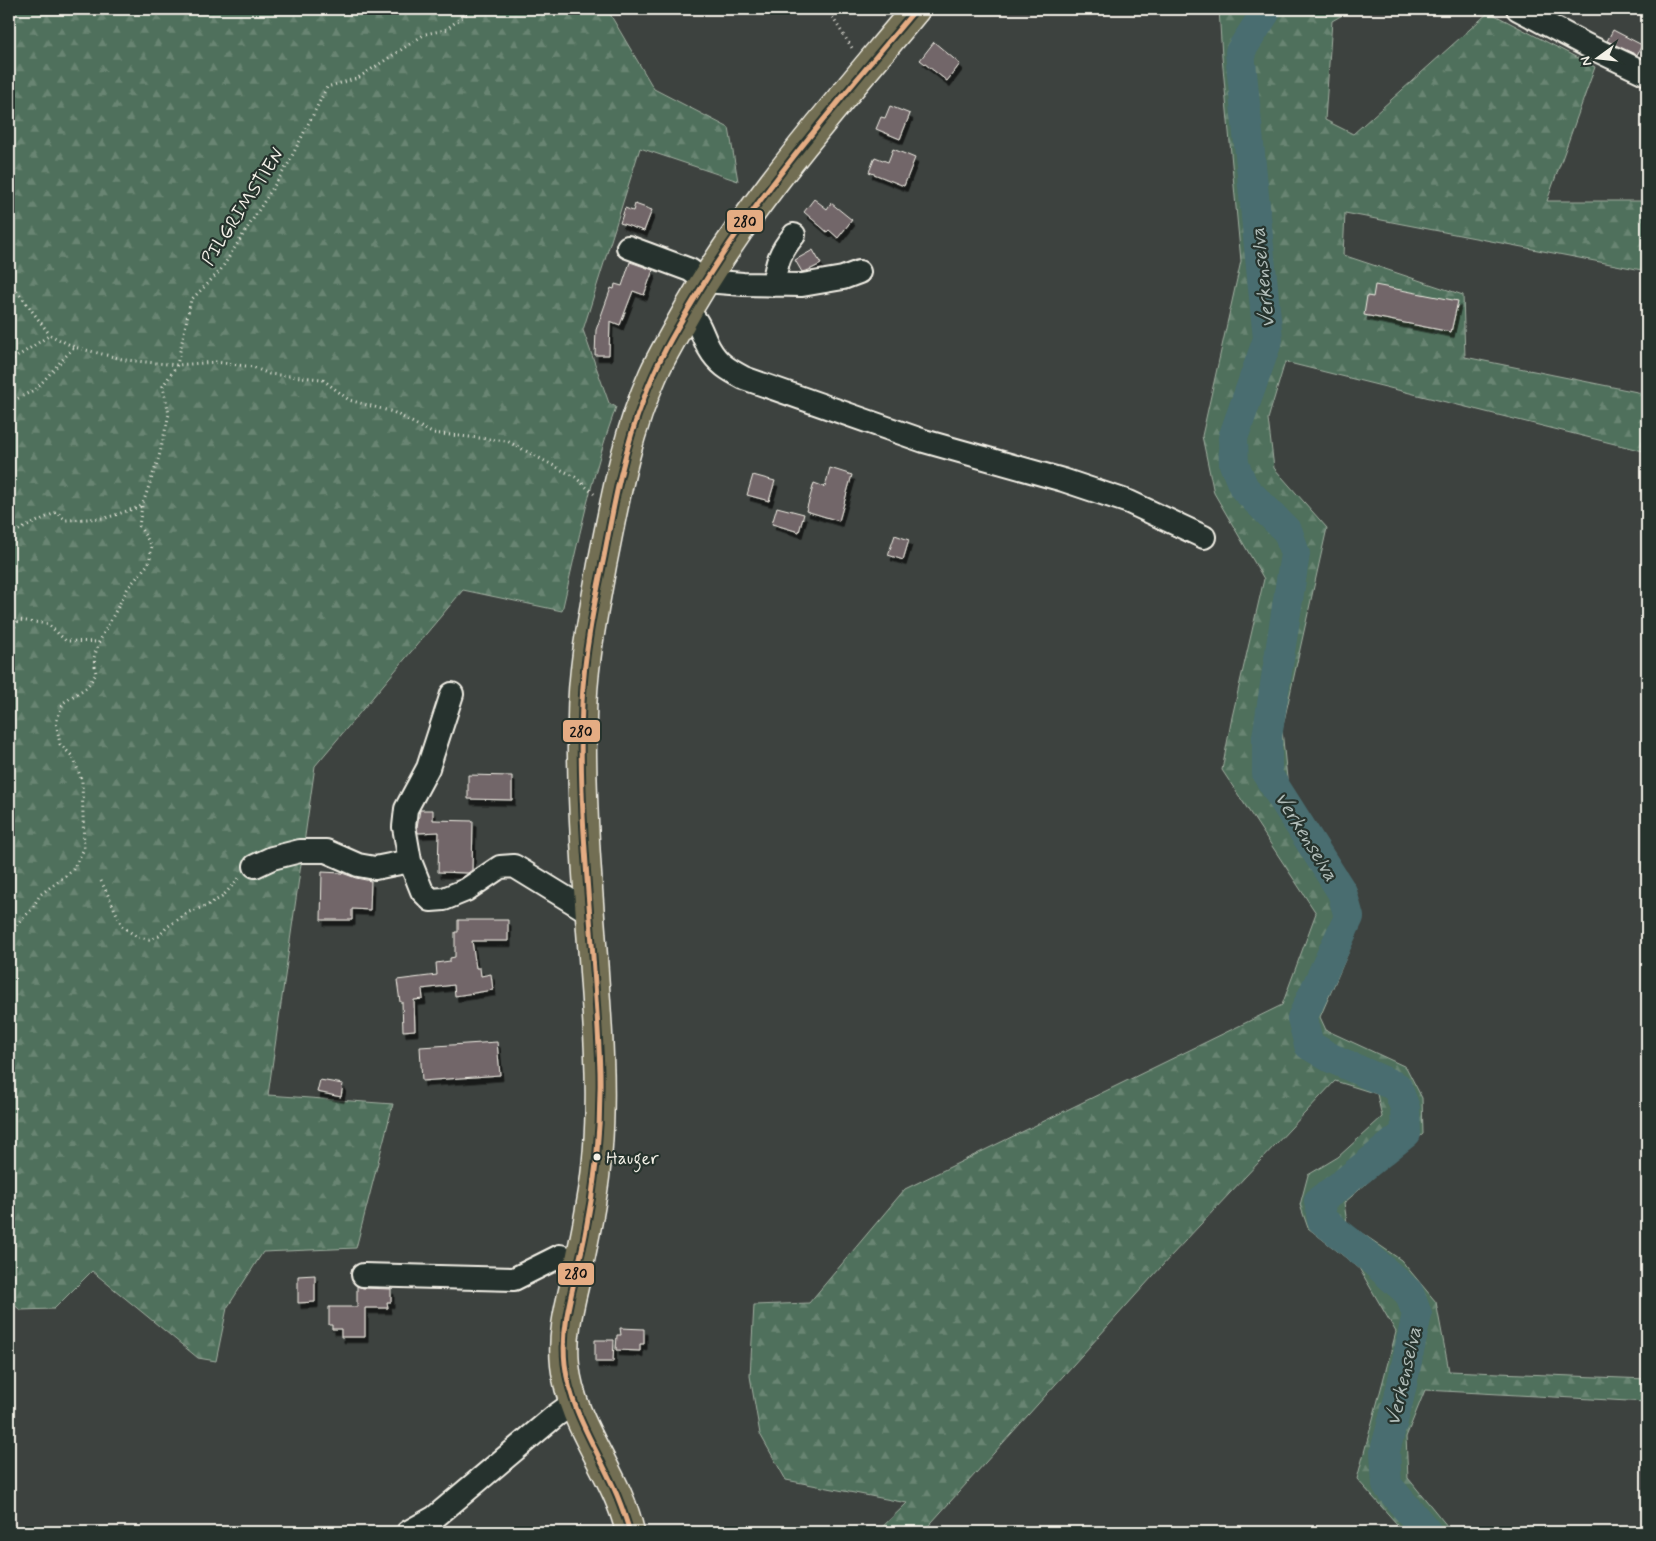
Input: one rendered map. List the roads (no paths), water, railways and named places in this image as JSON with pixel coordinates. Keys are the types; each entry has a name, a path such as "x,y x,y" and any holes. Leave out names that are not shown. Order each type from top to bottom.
{"main road":[{"path":"630,1532 612,1482 585,1432 573,1403 564,1362 564,1337 569,1303 580,1261 598,1165 600,1124 599,1051 589,912 582,716 586,663 611,520 626,450 654,372 705,281 774,183 916,9"}],"street":[{"path":"1518,9 1586,45 1647,74"},
{"path":"773,285 782,249 794,235"},
{"path":"628,247 690,270 705,281 802,285 843,278 860,272"},
{"path":"687,312 694,316 709,349 716,359 724,367 744,378 924,441 1063,480 1129,502 1204,537"},
{"path":"452,694 428,768 406,809 404,828 410,861 422,891 431,900 444,899 466,890 500,866 514,866 589,912"},
{"path":"255,866 272,858 300,851 326,851 358,865 375,868 410,861"},
{"path":"363,1275 514,1279 560,1256 580,1261"},
{"path":"408,1532 435,1517 573,1403"}],"waterway":[{"name":"Verkenselva","path":"1264,9 1265,13 1240,52 1268,339 1233,438 1234,464 1244,488 1288,532 1295,554 1267,737 1267,774 1342,892 1349,917 1302,1018 1309,1045 1331,1058 1397,1087 1405,1108 1406,1133 1319,1201 1322,1220 1370,1258 1409,1293 1417,1314 1399,1398 1385,1451 1387,1485 1427,1532"}],"place":[{"name":"Hauger","path":"597,1157"}]}
